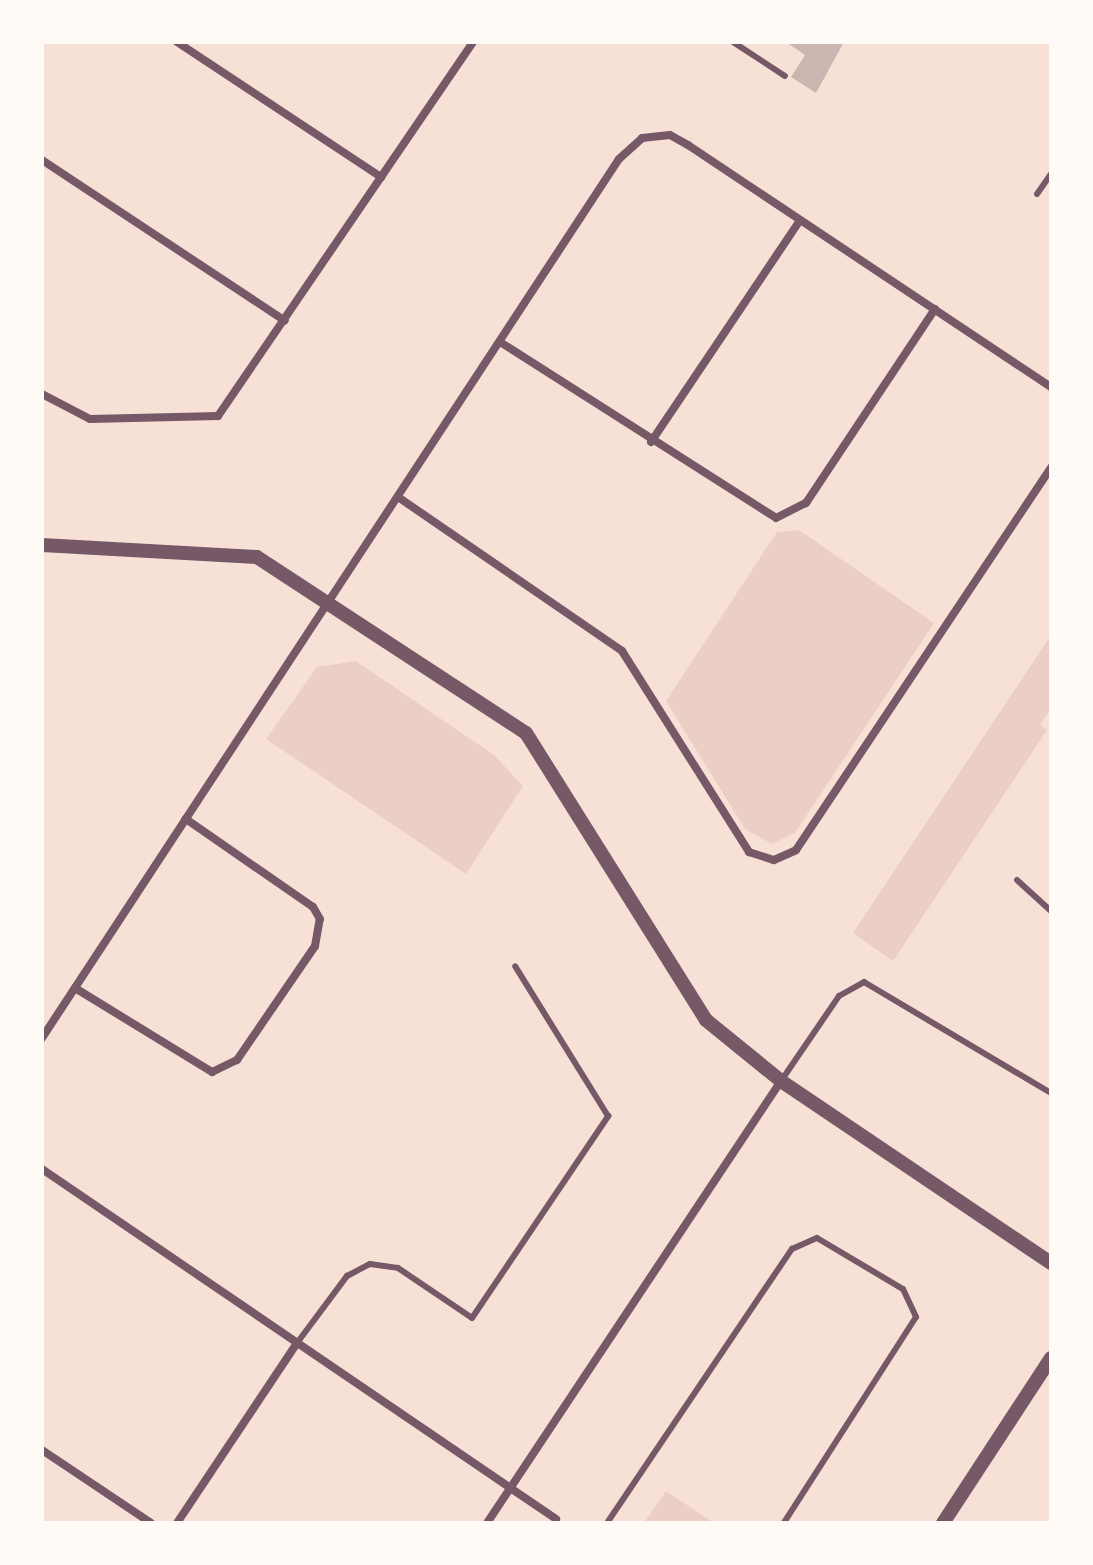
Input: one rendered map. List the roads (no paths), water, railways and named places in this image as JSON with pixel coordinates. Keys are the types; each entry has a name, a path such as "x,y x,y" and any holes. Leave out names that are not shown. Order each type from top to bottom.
{"street":[{"path":"177,42 381,177"},
{"path":"42,394 90,419 218,416 473,42"},
{"path":"42,1038 619,159 642,138 670,135 1051,387"},
{"path":"42,160 285,321"},
{"path":"651,442 800,220"},
{"path":"500,342 761,514 788,513 806,503 935,309"},
{"path":"398,497 615,644 749,852 774,860 796,850 1051,467"},
{"path":"42,545 248,553 526,733 689,998 781,1081 1051,1263"},
{"path":"75,988 212,1072 237,1060 315,946 320,919 313,907 186,819"},
{"path":"487,1523 781,1081"},
{"path":"42,1169 560,1521"},
{"path":"177,1523 297,1343"},
{"path":"943,1523 1051,1358"},
{"path":"42,1450 151,1523"}],"lane":[{"path":"733,42 785,76"},
{"path":"1037,194 1051,174"},
{"path":"1017,880 1051,911"},
{"path":"297,1343 347,1276 370,1264 398,1268 472,1318 608,1116 515,966"},
{"path":"781,1081 839,996 864,982 1051,1093"},
{"path":"607,1523 792,1249 817,1238 903,1289 916,1317 784,1523"}]}
